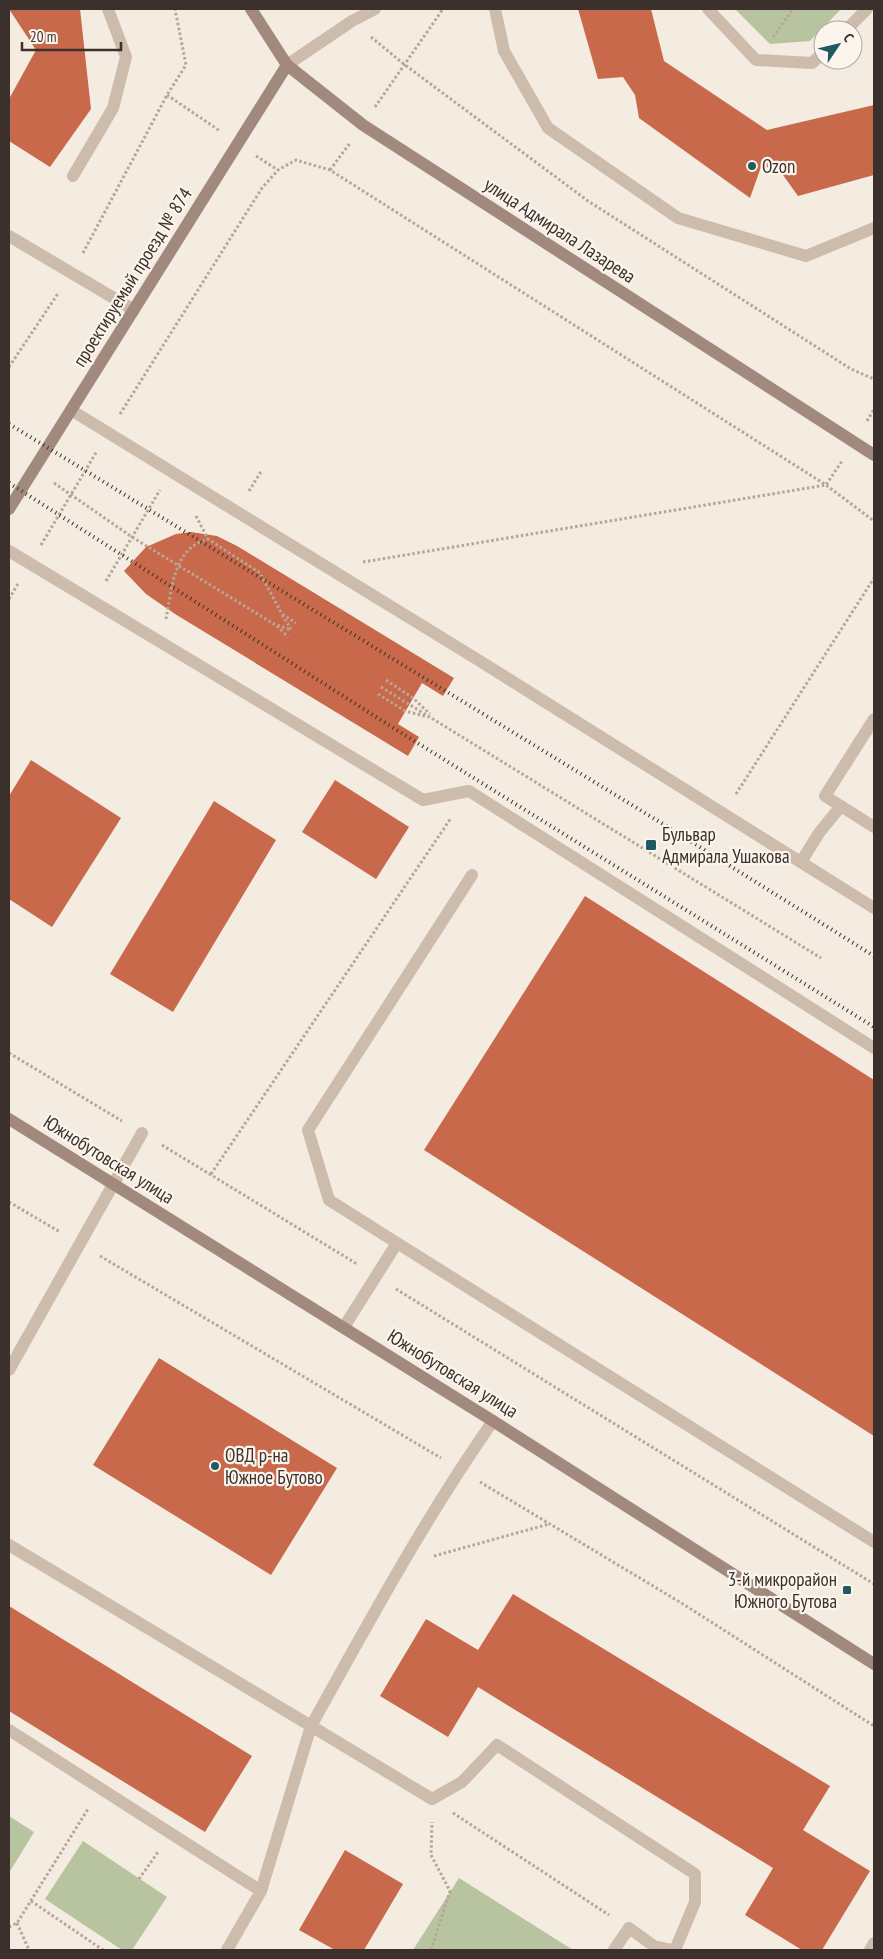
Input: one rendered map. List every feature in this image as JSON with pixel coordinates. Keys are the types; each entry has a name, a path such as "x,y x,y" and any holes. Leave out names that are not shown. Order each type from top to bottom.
{"street":[{"name":"улица Адмирала Лазарева","path":"251,9 287,65 363,124 874,455"},
{"name":"проектируемый проезд № 874","path":"9,509 287,65"},
{"name":"Южнобутовская улица","path":"9,1119 493,1421 874,1664"}],"lane":[{"path":"73,176 113,108 126,57 108,9"},
{"path":"287,65 352,21 375,9"},
{"path":"495,9 504,51 548,128 678,218 806,256 874,228"},
{"path":"708,9 756,60 813,63"},
{"path":"856,20 867,9"},
{"path":"9,236 134,310"},
{"path":"71,410 328,567 874,908"},
{"path":"9,551 423,800 469,791 874,1048"},
{"path":"873,723 825,796 874,827"},
{"path":"801,862 819,833 840,806"},
{"path":"472,875 308,1130 329,1200 874,1542"},
{"path":"9,1370 142,1133"},
{"path":"344,1328 397,1243"},
{"path":"227,1950 261,1891 311,1726 400,1565 459,1469 493,1421"},
{"path":"9,1545 432,1799 462,1782 497,1745 695,1874 695,1902 674,1950 654,1946 629,1928 614,1950"},
{"path":"9,1730 102,1787 261,1891"},
{"path":"870,1950 874,1943"}],"path":[{"path":"9,367 71,273 167,95 186,66 175,9"},
{"path":"443,9 405,65 588,201 851,369 874,379"},
{"path":"756,60 793,9"},
{"path":"9,599 108,433 262,188 278,170 296,160 330,170 826,485 874,521"},
{"path":"328,567 826,485 874,409"},
{"path":"94,601 172,471"},
{"path":"71,494 132,537 274,624 288,637"},
{"path":"161,641 178,565 195,544 208,539 255,568 291,630 274,624"},
{"path":"723,814 874,578"},
{"path":"282,614 296,623"},
{"path":"386,680 413,698 433,718"},
{"path":"381,687 821,958"},
{"path":"378,694 405,711 433,718"},
{"path":"211,1174 469,791"},
{"path":"9,1053 211,1174 874,1584"},
{"path":"9,1202 549,1523 682,1604 874,1726"},
{"path":"400,1565 549,1523"},
{"path":"9,1927 18,1924 102,1787"},
{"path":"432,1799 629,1928"},
{"path":"432,1799 431,1855 450,1891 432,1950"},
{"path":"139,1879 172,1833"},
{"path":"31,1901 103,1950"},
{"path":"18,1924 29,1950"}],"green space":[{"path":"735,9 841,9 830,20 813,20 813,38 810,41 770,44"},
{"path":"9,1816 34,1832 9,1873"},
{"path":"83,1841 167,1897 132,1950 122,1950 45,1899"},
{"path":"459,1878 573,1950 413,1950"}],"building":[{"path":"9,9 80,9 91,109 50,167 9,141 9,99 36,50"},
{"path":"578,9 651,9 664,61 767,130 874,105 874,175 798,196 778,168 761,167 750,198 639,118 635,95 623,77 598,79"},
{"path":"191,532 217,536 237,546 454,678 443,696 422,683 398,724 419,737 408,756 175,614 146,594 124,571 146,547 176,534"},
{"path":"31,760 121,818 52,927 9,899 9,796"},
{"path":"335,780 409,827 376,879 302,832"},
{"path":"214,801 276,840 173,1012 110,974"},
{"path":"585,896 874,1080 874,1436 424,1150"},
{"name":"ОВД р-на Южное Бутово","path":"159,1358 337,1468 271,1575 93,1465"},
{"path":"513,1594 830,1786 803,1830 870,1871 822,1950 802,1950 745,1915 773,1868 478,1687 448,1737 380,1696 426,1619 478,1650"},
{"path":"9,1606 252,1756 205,1832 9,1711"},
{"path":"345,1850 403,1884 364,1950 335,1950 299,1930"}],"railway":[{"path":"9,424 663,824 874,956"},
{"path":"9,483 395,729 874,1027"}],"place":[{"name":"Ozon","path":"752,166"},
{"name":"Бульвар Адмирала Ушакова","path":"651,845"},
{"name":"ОВД р-на Южное Бутово","path":"215,1466"},
{"name":"3-й микрорайон Южного Бутова","path":"847,1590"}]}
